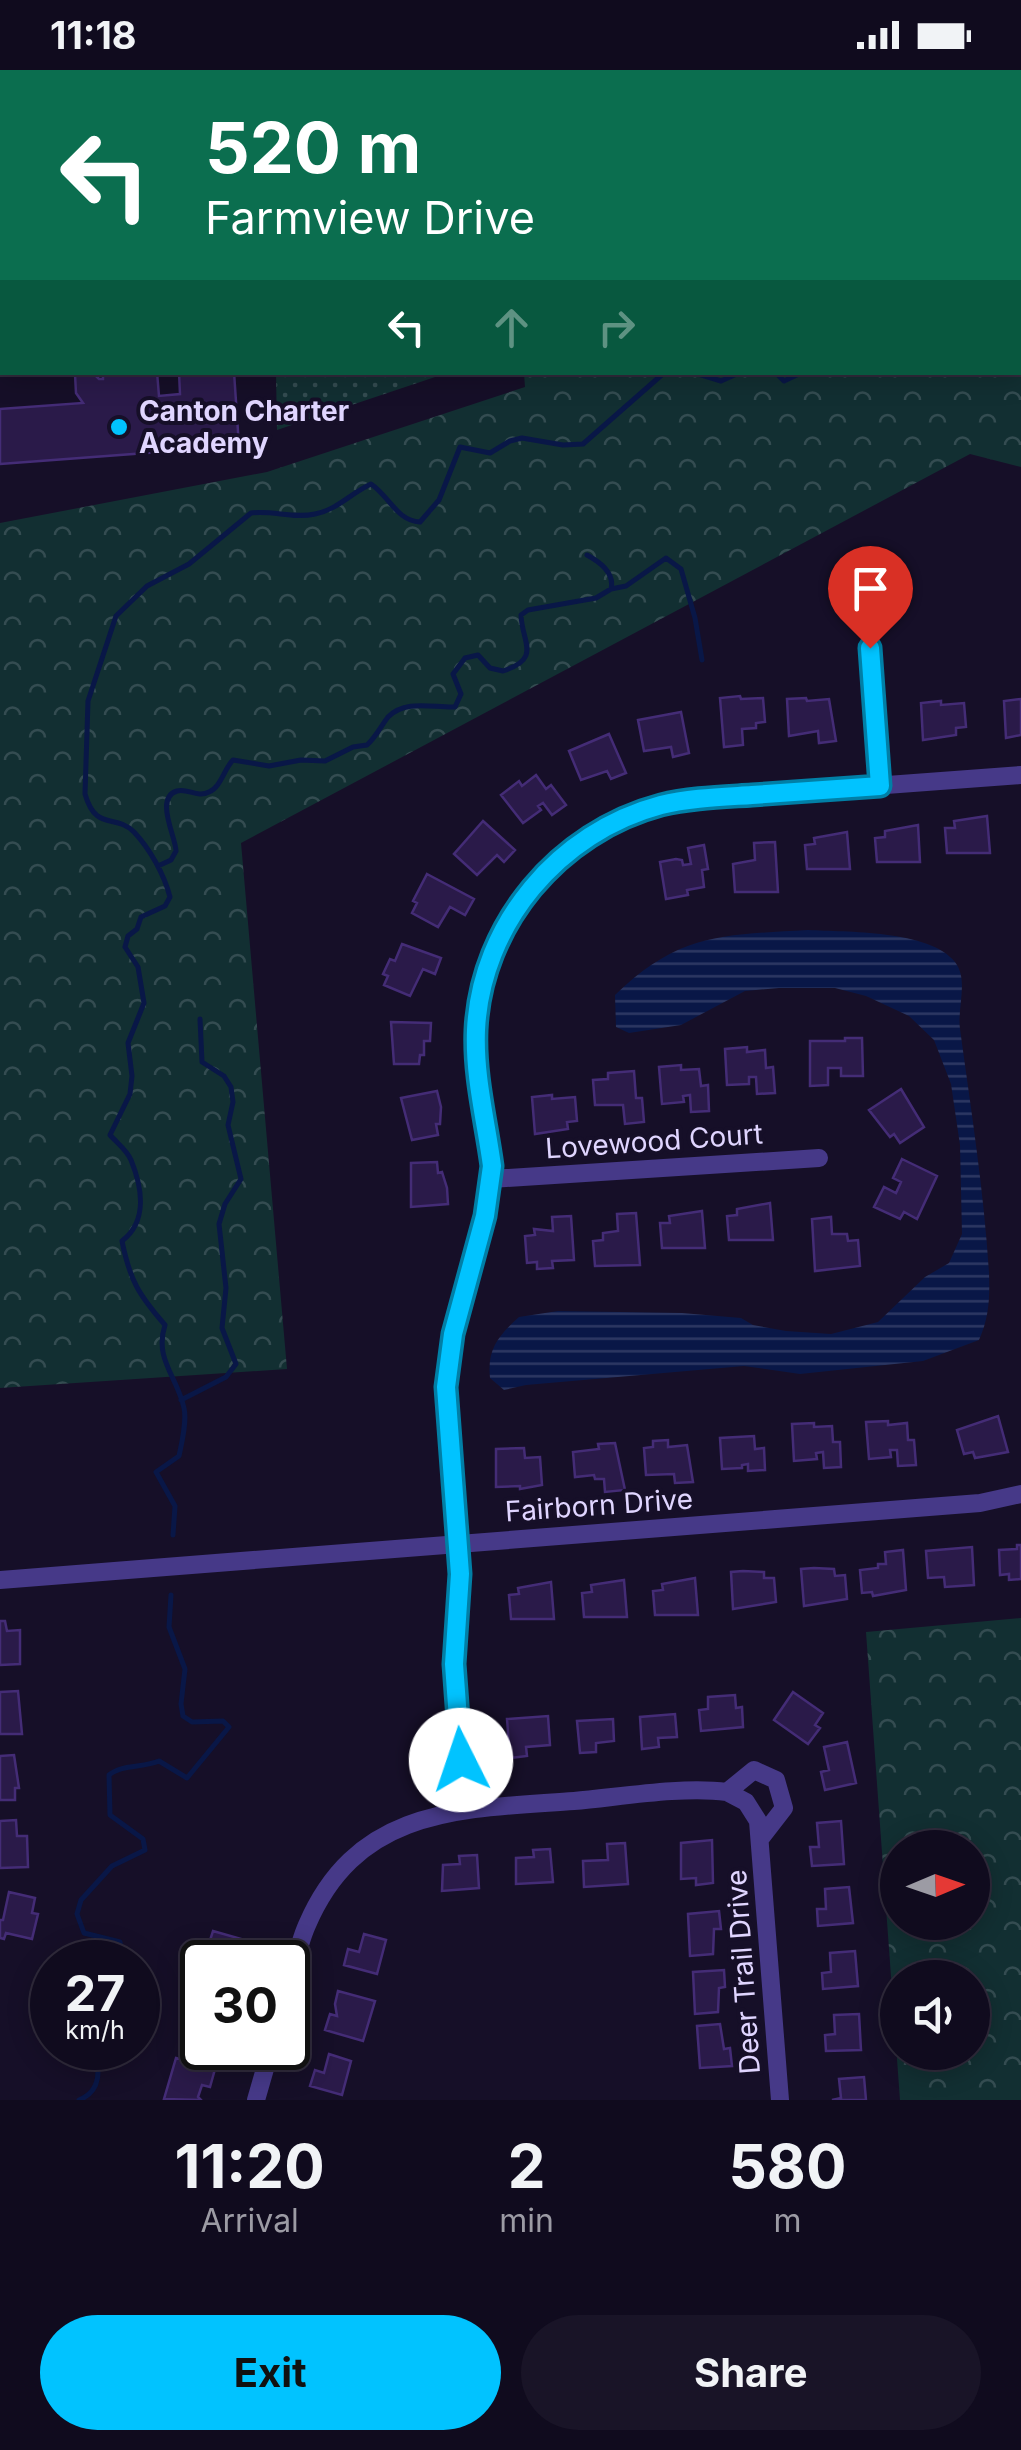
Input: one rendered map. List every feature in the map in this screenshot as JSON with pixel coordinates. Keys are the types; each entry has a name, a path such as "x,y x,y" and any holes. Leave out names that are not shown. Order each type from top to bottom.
{"street":[{"path":"870,648 880,786"},
{"path":"465,1809 454,1664 460,1574 446,1404 447,1367 491,1179 476,1062 480,1002 494,950 512,915 546,872 597,832 658,806 699,799 1021,775"},
{"name":"Lovewood Court","path":"491,1179 820,1158"},
{"name":"Fairborn Drive","path":"0,1580 980,1503 1021,1494"},
{"name":"Deer Trail Drive","path":"760,1839 784,1808 776,1780 754,1770 734,1794 753,1809 760,1839 780,2100"},
{"path":"303,1940 318,1900 351,1860 370,1843 412,1821 465,1809 734,1794"},
{"path":"256,2100 265,2070"}],"green space":[{"path":"276,375 441,375 277,430"},
{"path":"524,375 1021,375 1021,467 970,454 241,843 287,1369 0,1388 0,523 267,472 525,387"},
{"path":"1021,1618 1021,2100 900,2100 898,2070 990,2070 990,1960 890,1960 888,1940 990,1940 990,1830 880,1830 866,1632"}],"shaded area":[{"path":"808,930 907,938 943,952 959,969 959,1021 989,1273 988,1307 979,1340 923,1361 800,1374 744,1366 504,1390 490,1378 490,1359 500,1337 519,1317 558,1311 682,1313 741,1318 753,1325 786,1331 831,1334 878,1322 925,1277 949,1263 962,1234 960,1145 951,1084 934,1040 909,1016 866,996 835,988 779,988 745,991 681,1025 629,1033 616,1027 615,995 639,974 682,948 727,936"}],"building":[{"name":"Canton Charter Academy","path":"75,375 103,379 103,375 157,375 159,396 180,394 179,375 234,375 239,446 0,464 0,409 83,403 76,393"},
{"path":"720,698 763,698 765,722 756,723 756,728 742,729 743,745 724,747"},
{"path":"787,699 829,699 836,741 819,743 818,731 789,736"},
{"path":"1021,699 1021,735 1006,738 1004,701"},
{"path":"941,701 941,705 964,703 966,727 956,728 956,735 923,740 921,703"},
{"path":"681,712 689,753 673,757 671,747 644,751 638,720"},
{"path":"609,734 626,773 611,779 607,771 581,780 569,751"},
{"path":"536,775 546,789 551,785 566,805 552,815 543,803 538,806 541,810 523,823 501,795 519,781 522,786"},
{"path":"987,816 990,853 947,853 945,828 955,828 954,821"},
{"path":"483,821 515,850 504,862 497,855 477,875 454,854"},
{"path":"918,825 920,862 877,862 875,838 885,837 885,831"},
{"path":"847,832 850,869 807,869 805,845 815,844 814,838"},
{"path":"775,842 778,892 735,892 733,864 755,860 754,843"},
{"path":"704,845 708,869 702,870 704,887 666,899 660,862 676,859 682,860 683,865 691,864 688,848"},
{"path":"427,874 474,899 465,915 450,907 438,927 412,913 417,903 413,901"},
{"path":"402,944 441,958 435,974 423,969 410,996 384,985 388,976 383,974 390,959 395,961"},
{"path":"391,1022 431,1023 430,1041 424,1041 419,1064 394,1064"},
{"path":"862,1038 863,1076 841,1076 841,1068 828,1068 828,1085 810,1086 810,1041"},
{"path":"747,1047 747,1052 765,1050 766,1068 773,1067 775,1093 757,1094 756,1077 749,1077 749,1084 727,1085 725,1049"},
{"path":"681,1065 681,1070 699,1069 701,1086 708,1085 709,1111 691,1112 690,1095 683,1096 684,1102 662,1104 659,1067"},
{"path":"634,1071 636,1098 642,1098 644,1122 625,1124 623,1105 595,1105 593,1080 608,1079 608,1073"},
{"path":"901,1089 924,1127 900,1143 894,1134 890,1137 869,1110"},
{"path":"437,1091 441,1107 440,1124 436,1124 438,1135 412,1140 401,1098"},
{"path":"552,1095 552,1099 575,1097 577,1121 567,1122 568,1129 535,1134 532,1097"},
{"path":"902,1159 937,1176 917,1219 904,1212 900,1219 874,1207 884,1187 896,1193 901,1182 893,1178"},
{"path":"437,1162 438,1173 442,1172 447,1188 448,1204 411,1207 411,1163"},
{"path":"770,1203 773,1240 729,1240 727,1216 737,1215 737,1209"},
{"path":"702,1211 705,1248 662,1248 660,1223 670,1223 669,1216"},
{"path":"636,1213 640,1265 595,1266 593,1241 603,1240 603,1233 618,1231 617,1214"},
{"path":"571,1216 574,1260 552,1261 553,1268 537,1269 537,1262 527,1263 525,1236 535,1235 534,1229 553,1231 552,1217"},
{"path":"831,1217 832,1234 847,1234 848,1241 858,1240 860,1266 815,1271 812,1219"},
{"path":"998,1416 1008,1452 975,1458 973,1452 964,1454 957,1430"},
{"path":"888,1421 888,1425 907,1423 908,1440 914,1440 916,1465 898,1466 897,1450 890,1450 891,1457 869,1459 866,1422"},
{"path":"814,1423 814,1427 832,1426 833,1442 840,1442 841,1467 824,1468 823,1452 816,1453 817,1459 794,1461 792,1424"},
{"path":"754,1436 755,1449 764,1448 765,1470 748,1471 748,1464 722,1469 720,1438"},
{"path":"668,1440 668,1447 687,1445 693,1482 675,1483 674,1474 646,1475 644,1448 653,1447 653,1441"},
{"path":"615,1443 625,1490 605,1492 604,1479 595,1479 594,1475 575,1477 573,1452"},
{"path":"524,1448 525,1458 540,1457 542,1485 520,1489 496,1487 496,1449"},
{"path":"1021,1545 1021,1579 1009,1580 1009,1574 1000,1575 999,1550 1017,1549"},
{"path":"972,1547 974,1585 945,1587 944,1577 928,1578 926,1551"},
{"path":"903,1550 906,1590 873,1596 872,1592 862,1593 860,1570 886,1564 885,1552"},
{"path":"801,1569 834,1569 835,1576 845,1575 847,1599 804,1606"},
{"path":"731,1572 764,1572 764,1578 774,1578 776,1602 733,1609"},
{"path":"695,1578 698,1615 655,1615 653,1591 663,1590 662,1584"},
{"path":"624,1580 627,1617 584,1617 582,1593 592,1592 591,1585"},
{"path":"551,1582 554,1619 511,1619 509,1595 519,1594 518,1588"},
{"path":"0,1621 5,1621 7,1631 20,1630 20,1664 0,1665"},
{"path":"18,1691 22,1734 0,1734 0,1692"},
{"path":"793,1692 823,1713 815,1725 820,1728 808,1744 774,1720"},
{"path":"735,1695 736,1708 742,1707 743,1727 701,1731 699,1710 708,1709 708,1697"},
{"path":"675,1714 677,1737 658,1738 659,1747 642,1749 640,1717"},
{"path":"548,1716 550,1745 526,1747 527,1756 510,1758 507,1719"},
{"path":"613,1719 614,1741 596,1743 596,1752 580,1753 577,1721"},
{"path":"847,1742 856,1783 825,1790 821,1772 829,1770 824,1747"},
{"path":"14,1755 19,1788 15,1788 15,1800 0,1800 0,1756"},
{"path":"16,1820 17,1836 27,1836 28,1867 0,1868 0,1821"},
{"path":"841,1821 844,1864 812,1866 810,1847 819,1847 817,1823"},
{"path":"712,1840 713,1883 696,1885 696,1878 681,1879 681,1843"},
{"path":"625,1843 628,1884 584,1887 583,1861 608,1860 607,1844"},
{"path":"550,1849 553,1882 516,1884 516,1858 534,1857 533,1850"},
{"path":"477,1855 479,1888 442,1891 443,1865 460,1864 459,1856"},
{"path":"849,1887 853,1923 818,1926 817,1909 826,1909 825,1889"},
{"path":"9,1892 35,1898 32,1913 38,1914 32,1939 6,1933 4,1939 0,1938 0,1920"},
{"path":"719,1911 721,1929 714,1929 713,1954 690,1956 688,1914"},
{"path":"213,1931 245,1940 210,1940"},
{"path":"364,1934 386,1940 377,1974 344,1965 348,1949 359,1952"},
{"path":"855,1951 858,1986 823,1989 822,1973 831,1972 830,1953"},
{"path":"724,1970 725,1987 719,1988 718,2012 695,2014 693,1972"},
{"path":"338,1991 375,2001 363,2041 325,2030 330,2014 337,2016"},
{"path":"859,2014 861,2050 826,2051 825,2035 835,2034 834,2015"},
{"path":"720,2024 724,2049 730,2048 732,2066 700,2068 697,2026"},
{"path":"329,2054 351,2061 342,2095 310,2086 315,2070 324,2073"},
{"path":"176,2058 180,2059 180,2070 215,2070 210,2087 202,2085 198,2097 201,2100 164,2099"},
{"path":"864,2077 866,2100 832,2100 841,2098 839,2079"}],"waterway":[{"path":"173,1535 175,1506 156,1472 179,1456 184,1408 164,1358 165,1325 137,1287 125,1255 122,1241 136,1224 140,1192 129,1156 110,1135 130,1094 128,1043 144,1003 138,967 125,947 141,917 165,906 170,897 160,871 140,839 127,826 100,818 85,794 88,701 116,616 147,586 189,564 251,513 315,514 371,484 399,513 420,522 439,500 460,447 490,453 522,438 583,444 662,375"},
{"path":"702,375 721,381 734,375"},
{"path":"778,375 784,381 797,375"},
{"path":"587,555 609,573 611,589"},
{"path":"158,866 171,860 176,851 167,809 170,795 181,790 209,792 233,760 269,766 301,760 325,761 353,747 367,745 395,711 420,706 455,707 461,694 453,674 465,658 478,655 490,668 503,671 522,661 527,649 521,615 528,610 596,598 626,586 666,558 681,569 702,660"},
{"path":"181,1400 226,1377 236,1364 222,1328 226,1288 219,1224 225,1204 241,1179 228,1125 233,1102 231,1087 224,1076 202,1062 200,1019"},
{"path":"112,1940 84,1933 77,1914 81,1900 112,1866 145,1850 143,1839 110,1815 109,1775 159,1761 187,1778 229,1727 223,1721 192,1722 183,1716 185,1669 169,1627 171,1595"},
{"path":"79,2100 92,2091 97,2070"}],"place":[{"name":"Canton Charter Academy","path":"119,427"}],"route":[{"path":"461,1760 454,1664 460,1574 446,1387 453,1334 491,1179 476,1062 476,1029 494,950 512,915 546,872 569,851 626,817 658,806 699,799 880,786 870,648"}]}
